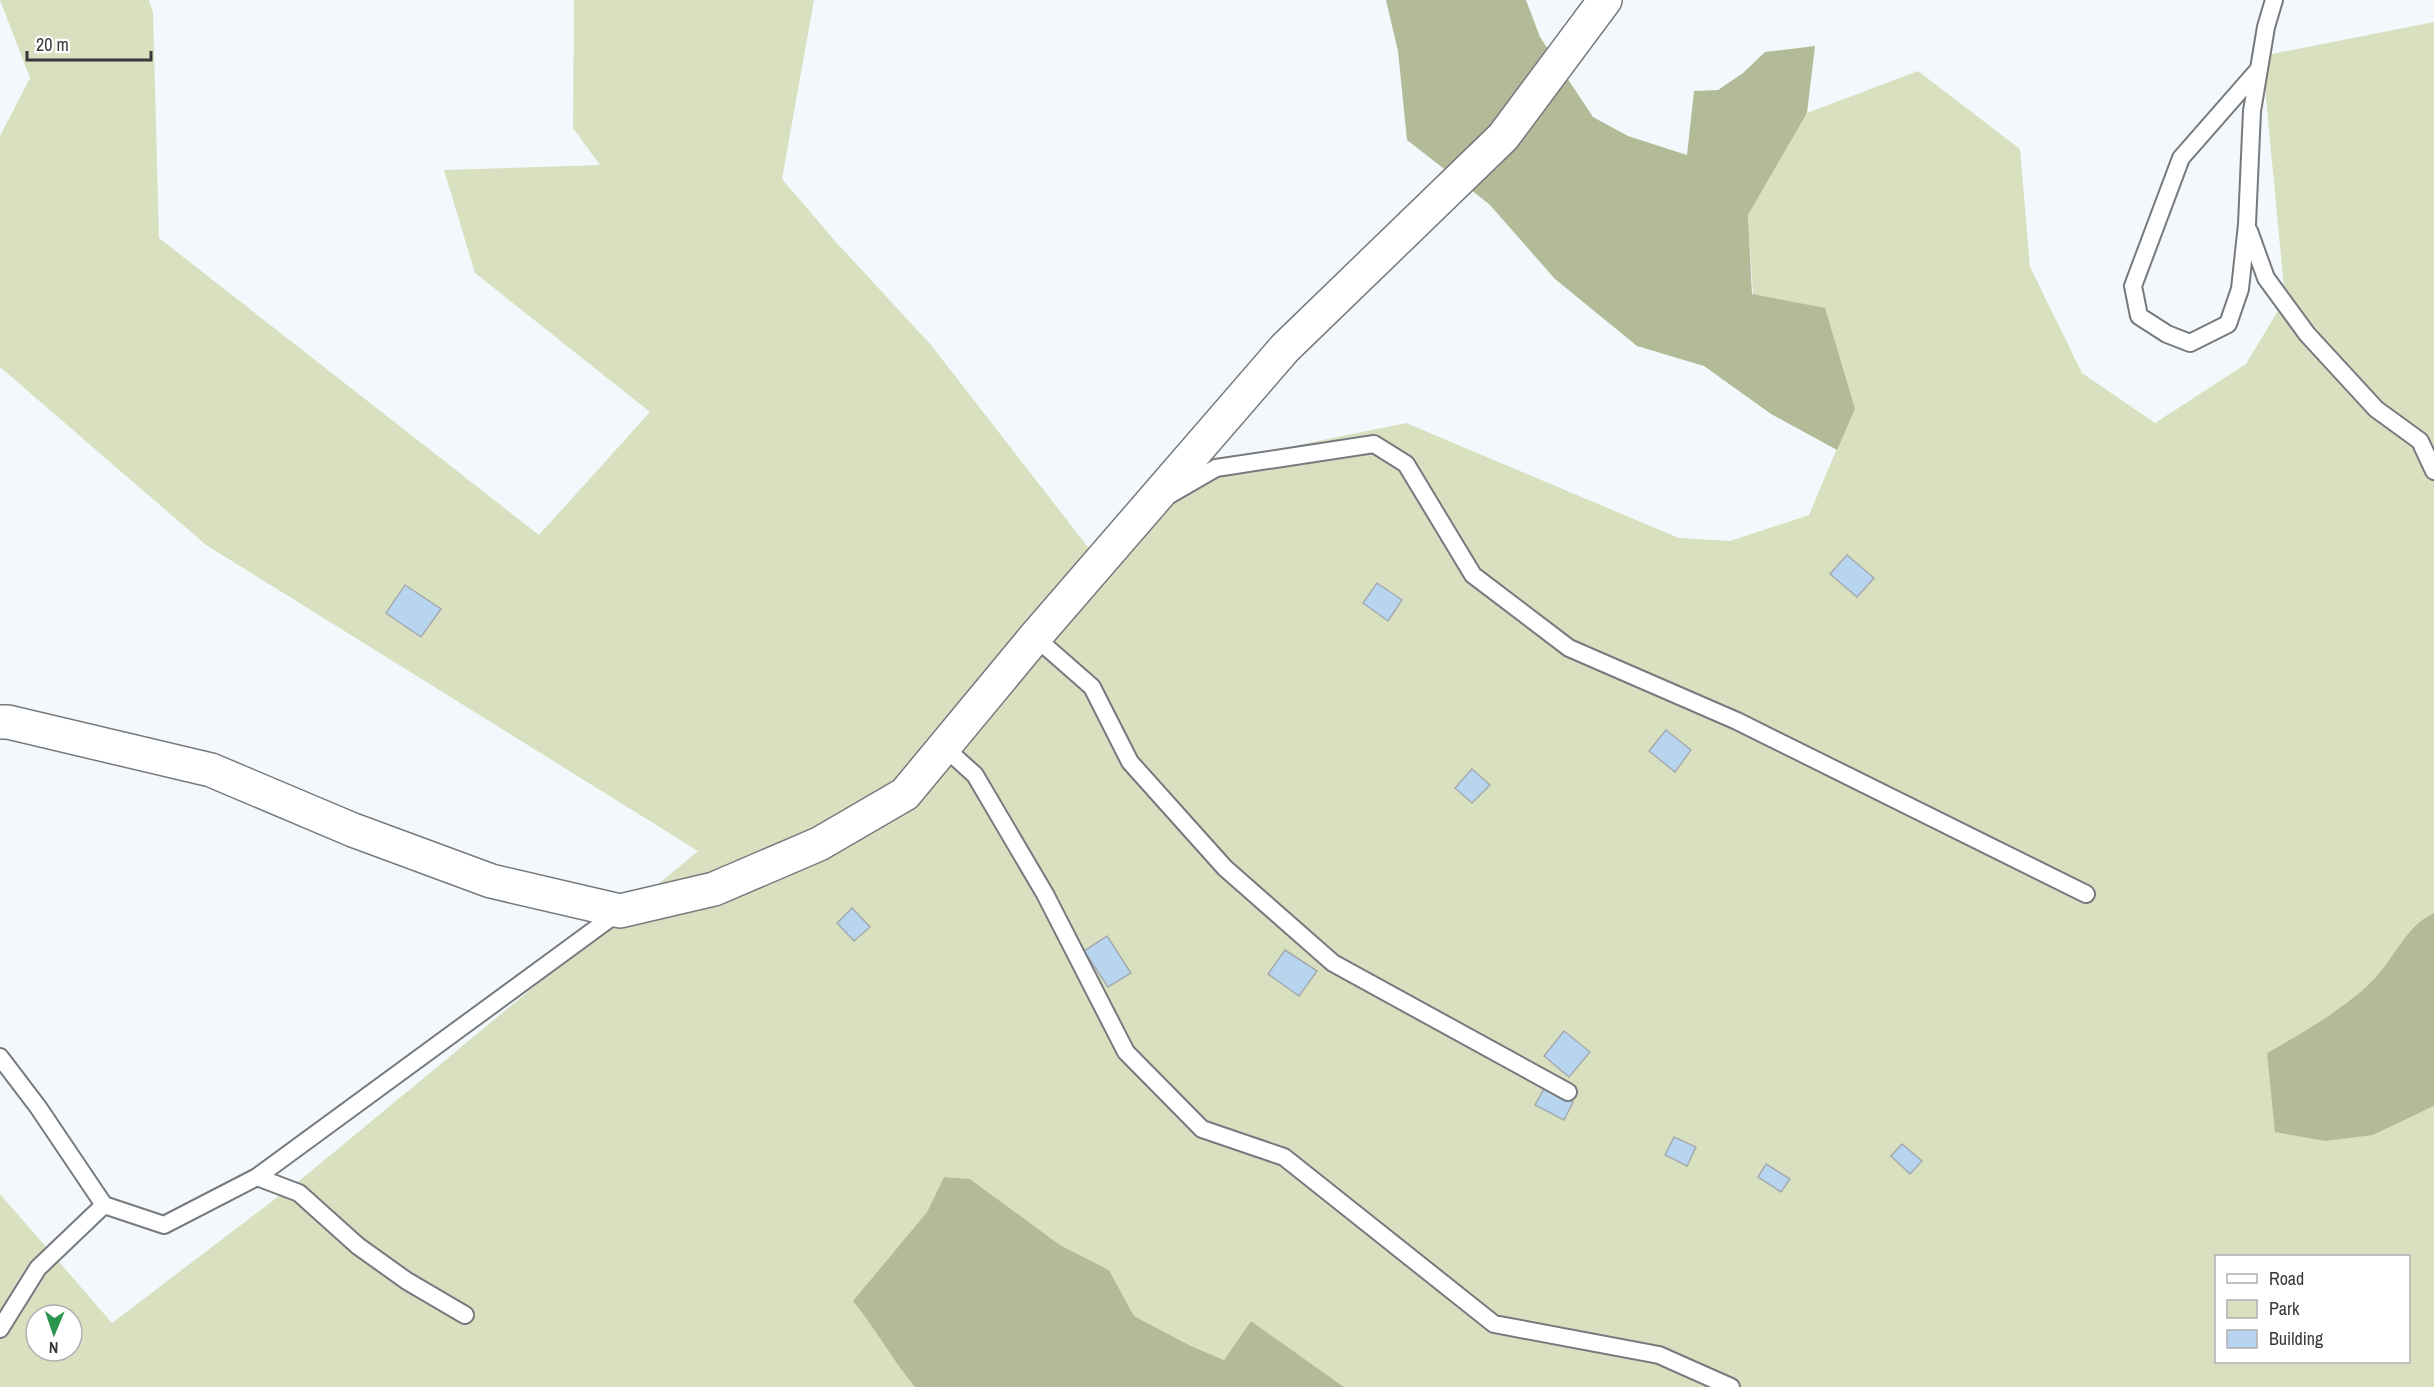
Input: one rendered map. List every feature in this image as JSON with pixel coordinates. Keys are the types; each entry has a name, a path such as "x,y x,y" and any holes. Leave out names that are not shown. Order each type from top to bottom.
{"street":[{"path":"0,722 18,724 211,770 353,830 491,881 620,911 714,889 819,844 905,794 1035,638 1286,348 1503,137 1605,0"}],"lane":[{"path":"2259,69 2181,158 2133,286 2139,316 2167,334 2190,343 2228,324 2241,289 2247,224 2252,111 2259,69 2266,27 2274,0"},
{"path":"2247,224 2266,278 2300,325 2376,409 2420,441 2434,471"},
{"path":"1145,510 1216,468 1374,444 1406,464 1473,575 1569,648 1737,721 2086,894"},
{"path":"1035,638 1092,687 1130,762 1225,868 1333,963 1568,1092"},
{"path":"944,747 975,775 1045,894 1126,1052 1202,1129 1284,1157 1494,1324 1659,1356 1731,1387"},
{"path":"0,1057 38,1107 104,1205 164,1225 257,1177 620,911"},
{"path":"257,1177 299,1193 358,1246 407,1281 465,1315"},
{"path":"0,1329 38,1268 104,1205"}],"green space":[{"path":"0,0 149,0 153,12 159,238 539,535 650,412 475,273 444,170 600,165 573,128 574,0 814,0 782,179 835,241 931,345 1091,551 1235,458 1406,423 1679,538 1730,541 1809,515 1854,408 1753,295 1748,215 1807,113 1918,71 2020,149 2030,267 2082,373 2155,423 2246,364 2285,299 2262,56 2434,22 2434,913 2416,925 2383,969 2365,988 2324,1018 2267,1053 2373,1135 2434,1106 2434,1387 1344,1387 1251,1321 1224,1360 1191,1346 1134,1316 1109,1270 1060,1245 970,1179 944,1177 927,1212 853,1301 915,1387 0,1387 0,1194 112,1323 304,1177 698,851 206,545 0,367 0,136 30,78"},
{"path":"1386,0 1526,0 1540,37 1593,117 1628,136 1687,155 1694,91 1718,90 1743,73 1765,52 1815,46 1807,113 1748,215 1752,294 1825,308 1855,409 1837,450 1771,414 1704,366 1637,346 1555,279 1489,204 1407,140 1398,51"},
{"path":"2434,913 2434,1106 2373,1135 2325,1141 2275,1132 2267,1053 2324,1018 2365,988 2383,969 2416,925"},
{"path":"944,1177 970,1179 1060,1245 1109,1270 1134,1316 1191,1346 1224,1360 1251,1321 1344,1387 915,1387 853,1301 927,1212"}],"building":[{"path":"1847,555 1874,578 1857,597 1830,574"},
{"path":"1377,583 1402,600 1388,621 1363,603"},
{"path":"405,585 441,609 421,637 386,613"},
{"path":"1666,730 1691,750 1675,772 1649,751"},
{"path":"1472,769 1490,785 1472,803 1455,788"},
{"path":"852,908 870,927 854,941 837,923"},
{"path":"1107,936 1131,973 1108,987 1084,951"},
{"path":"1285,950 1317,971 1299,996 1268,974"},
{"path":"1564,1031 1590,1052 1569,1077 1544,1056"},
{"path":"1545,1087 1573,1102 1564,1120 1535,1105"},
{"path":"1674,1137 1696,1147 1687,1166 1665,1155"},
{"path":"1902,1144 1922,1161 1910,1174 1891,1156"},
{"path":"1766,1164 1790,1179 1781,1192 1758,1177"}]}
